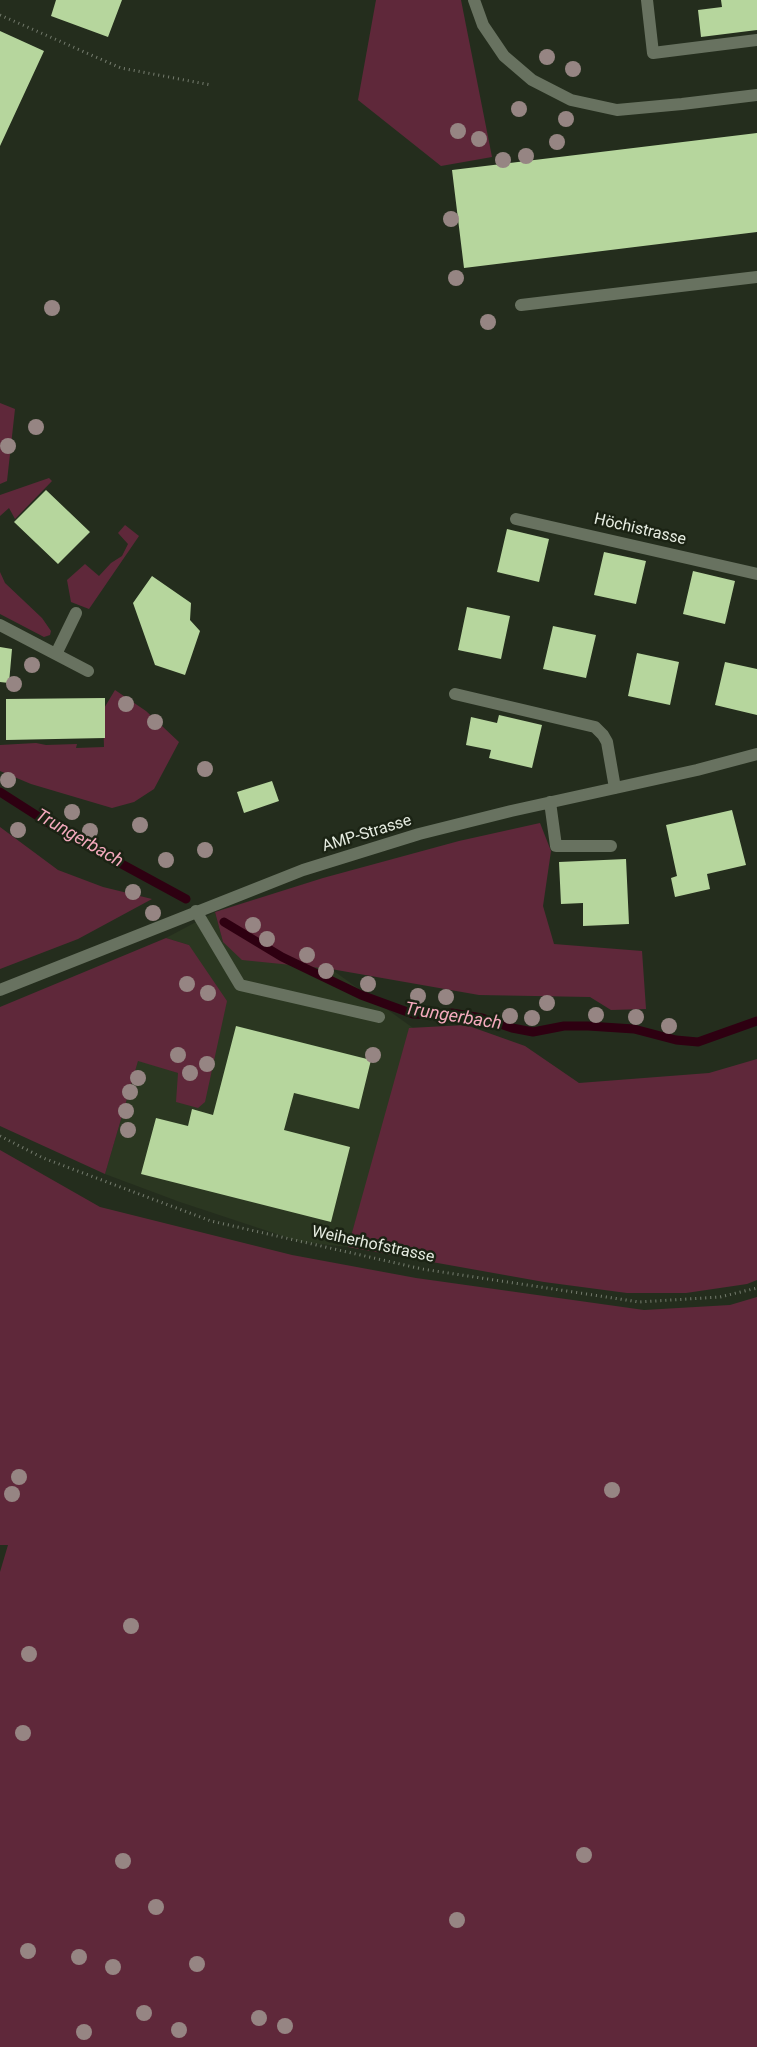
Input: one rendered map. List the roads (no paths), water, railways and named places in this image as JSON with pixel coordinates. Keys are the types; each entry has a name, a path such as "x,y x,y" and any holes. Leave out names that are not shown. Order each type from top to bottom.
{"street":[{"path":"474,0 483,25 504,56 532,80 570,100 617,110 757,95"},
{"path":"647,0 653,52 757,40"},
{"path":"521,305 757,277"},
{"name":"Höchistrasse","path":"516,519 757,574"},
{"path":"56,654 76,613"},
{"path":"0,625 88,671"},
{"path":"455,694 595,727 607,742 615,788"},
{"name":"AMP-Strasse","path":"0,990 303,870 419,834 550,802 697,770 757,754"},
{"path":"550,802 556,846 611,846"},
{"path":"196,911 240,985 379,1017"}],"waterway":[{"name":"Trungerbach","path":"0,792 61,831 186,899"},
{"name":"Trungerbach","path":"224,922 282,957 361,995 413,1014 452,1013 482,1018 512,1028 533,1032 564,1026 634,1029 676,1040 698,1042 757,1021"}]}
